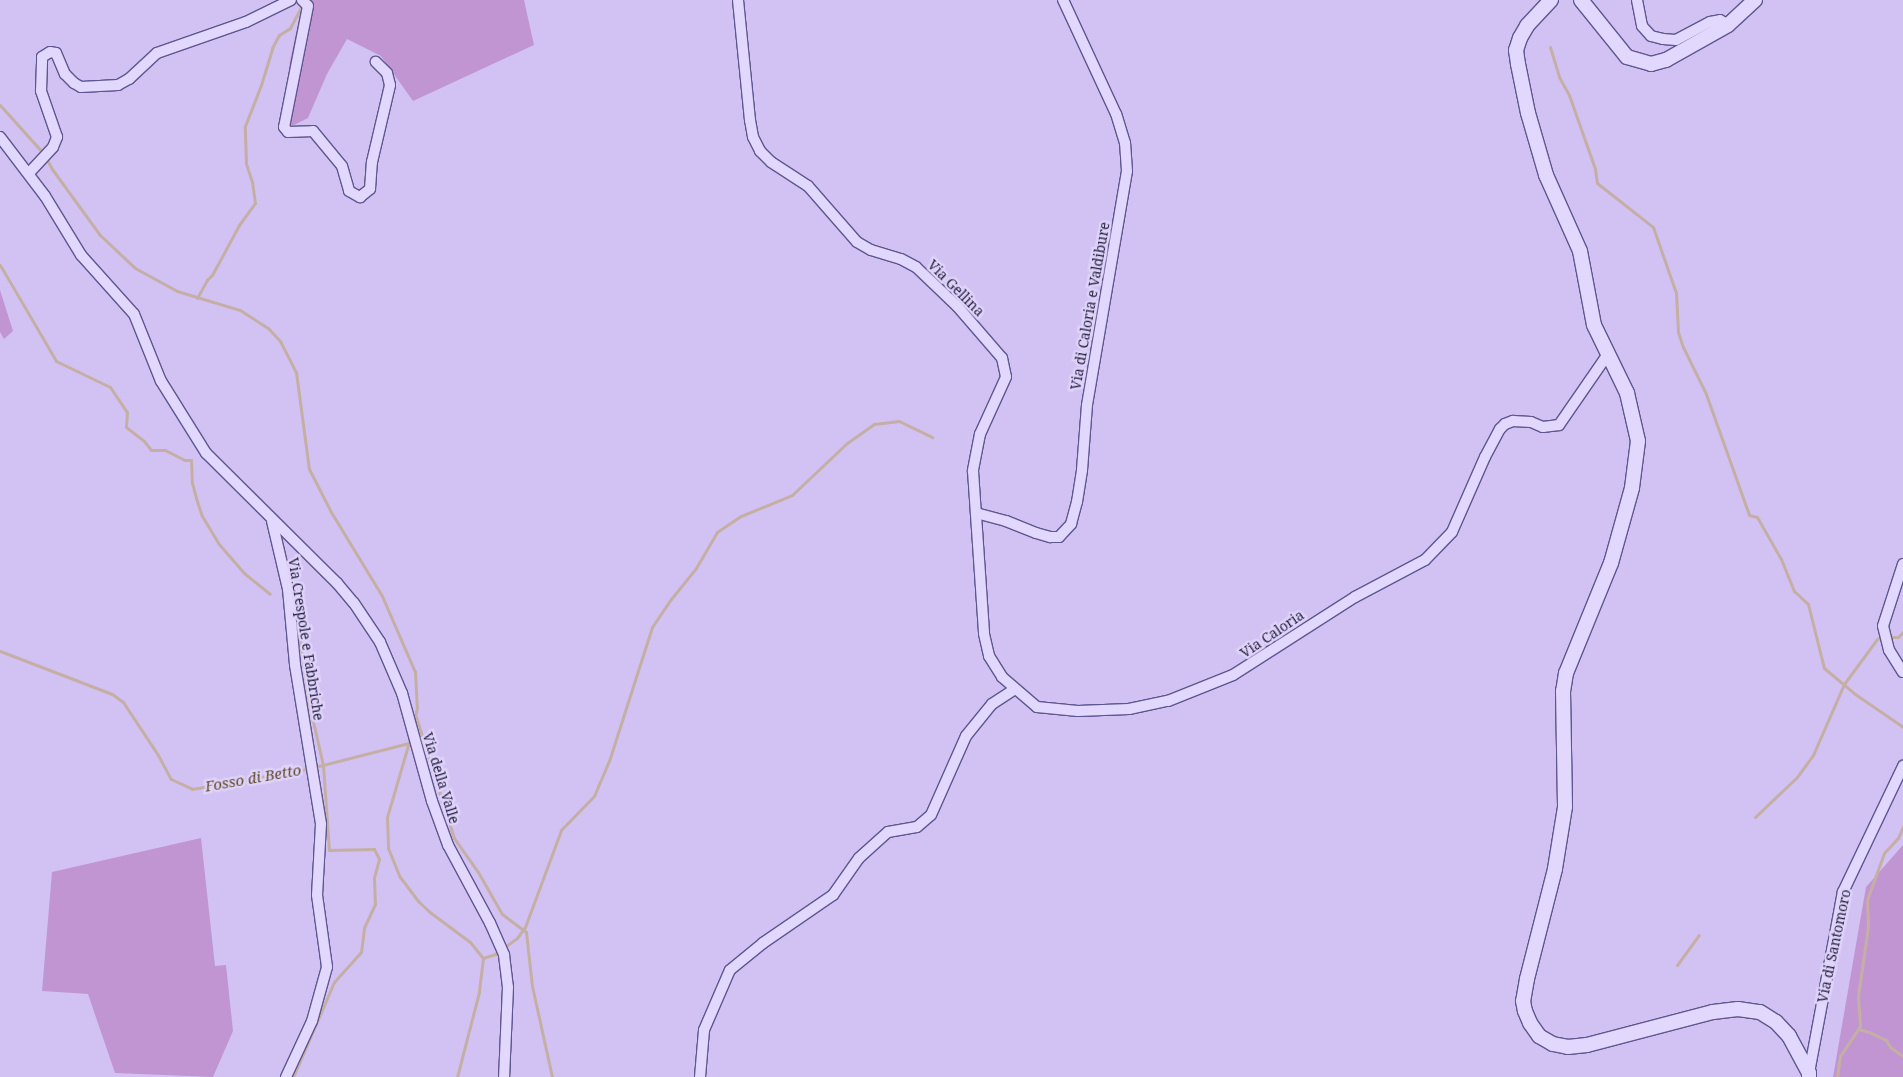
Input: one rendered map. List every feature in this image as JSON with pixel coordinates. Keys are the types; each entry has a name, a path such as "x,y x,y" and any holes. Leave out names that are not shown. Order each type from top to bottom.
{"main road":[{"path":"1551,0 1527,26 1520,38 1516,50 1518,64 1536,143 1546,175 1580,251 1594,325 1627,393 1638,441 1636,465 1611,564 1566,673 1563,690 1565,807 1555,869 1527,979 1523,1001 1525,1011 1530,1023 1539,1036 1553,1044 1568,1047 1587,1045 1713,1012 1738,1009 1760,1012 1769,1016 1783,1028 1809,1075"},
{"path":"1581,0 1628,57 1638,62 1651,64 1666,60 1728,25 1755,0"}],"street":[{"path":"31,171 53,147 56,141 56,132 41,91 42,57 50,52 56,53 65,74 74,83 81,86 118,85 129,79 157,53 183,42 246,22 290,0"},
{"path":"302,0 308,6 284,126 288,132 313,131 320,137 324,145 342,166 349,191 360,197 370,189 372,162 390,85 387,73 376,62"},
{"name":"Via Gellina","path":"738,0 750,120 753,137 760,151 771,162 808,186 857,242 871,250 902,259 916,267 957,306 1002,358 1006,377 980,434 973,471 976,513"},
{"name":"Via di Caloria e Valdibure","path":"976,513 1006,521 1050,537 1059,537 1071,524 1077,502 1082,470 1087,405 1127,171 1125,143 1116,114 1063,0"},
{"path":"1637,0 1642,26 1652,36 1676,40 1715,21 1720,20 1728,25"},
{"path":"0,137 31,171 81,255 134,314 161,381 206,453 272,520"},
{"name":"Via Caloria","path":"976,513 984,634 988,656 1002,677 1037,706 1078,711 1129,709 1168,701 1234,675 1355,597 1425,560 1435,552 1452,532 1485,457 1500,429 1512,421 1531,422 1543,427 1559,425 1608,354"},
{"name":"Via Crespole e Fabbriche","path":"272,520 288,589 295,665 322,824 317,895 327,966 312,1021 286,1077"},
{"name":"Via della Valle","path":"272,520 316,562 354,603 380,642 396,675 448,845 490,923 504,955 508,987 504,1077"},
{"path":"1903,564 1883,626 1889,650 1903,672"},
{"path":"700,1077 704,1030 730,970 763,943 833,895 859,858 888,832 917,827 931,815 966,736 992,704 1015,689"},
{"name":"Via di Santomoro","path":"1809,1075 1843,892 1903,766"}],"shaded area":[{"path":"303,0 524,0 534,45 413,101 381,56 347,39 327,74 308,118 292,126 285,115 290,61"},
{"path":"0,290 13,331 4,339 0,332"},
{"path":"201,838 215,966 226,965 233,1031 213,1077 115,1073 88,994 42,991 52,872"},
{"path":"1903,845 1903,1077 1833,1077 1866,887"}],"waterway":[{"path":"197,298 212,275 239,225 255,203 252,182 246,163 245,126 261,85 272,48 279,35 290,28 303,4"},
{"path":"1550,47 1559,77 1569,95 1595,169 1597,183 1653,227 1676,293 1678,332 1683,347 1706,394 1749,515 1757,517 1781,559 1794,591 1808,604 1824,668 1855,694 1903,727"},
{"path":"0,105 44,154 52,169 100,235 135,268 177,291 240,310 268,328 280,341 296,372 309,469 331,512 382,596 415,672 417,707 414,722"},
{"path":"0,265 56,361 110,387 127,412 126,427 144,441 151,450 165,450 185,460 191,460 192,483 202,516 218,543 244,573 270,594"},
{"path":"483,958 495,954 517,938 525,927 561,830 594,796 609,761 652,627 671,599 696,568 717,532 741,516 792,495 847,443 874,424 899,421 932,437"},
{"path":"293,611 296,616 299,633 309,704 323,765 329,850 374,849 379,859 374,878 375,904 364,928 361,952 334,982 293,1077"},
{"path":"1889,637 1898,637 1903,632"},
{"path":"1755,817 1797,777 1813,755 1844,684 1877,639 1883,637"},
{"name":"Fosso di Betto","path":"0,651 112,694 123,702 158,755 171,779 192,789 307,769 409,743"},
{"path":"416,717 454,838 478,872 502,914 526,932 532,986 552,1077"},
{"path":"411,735 387,817 388,848 400,877 419,902 470,942 483,958 479,992 457,1077"},
{"path":"1837,1077 1840,1056 1860,1026 1858,996 1868,927 1867,900 1884,853 1898,838 1903,826"},
{"path":"1677,965 1699,935"},
{"path":"1858,1029 1886,1040 1890,1047 1903,1056"}]}
